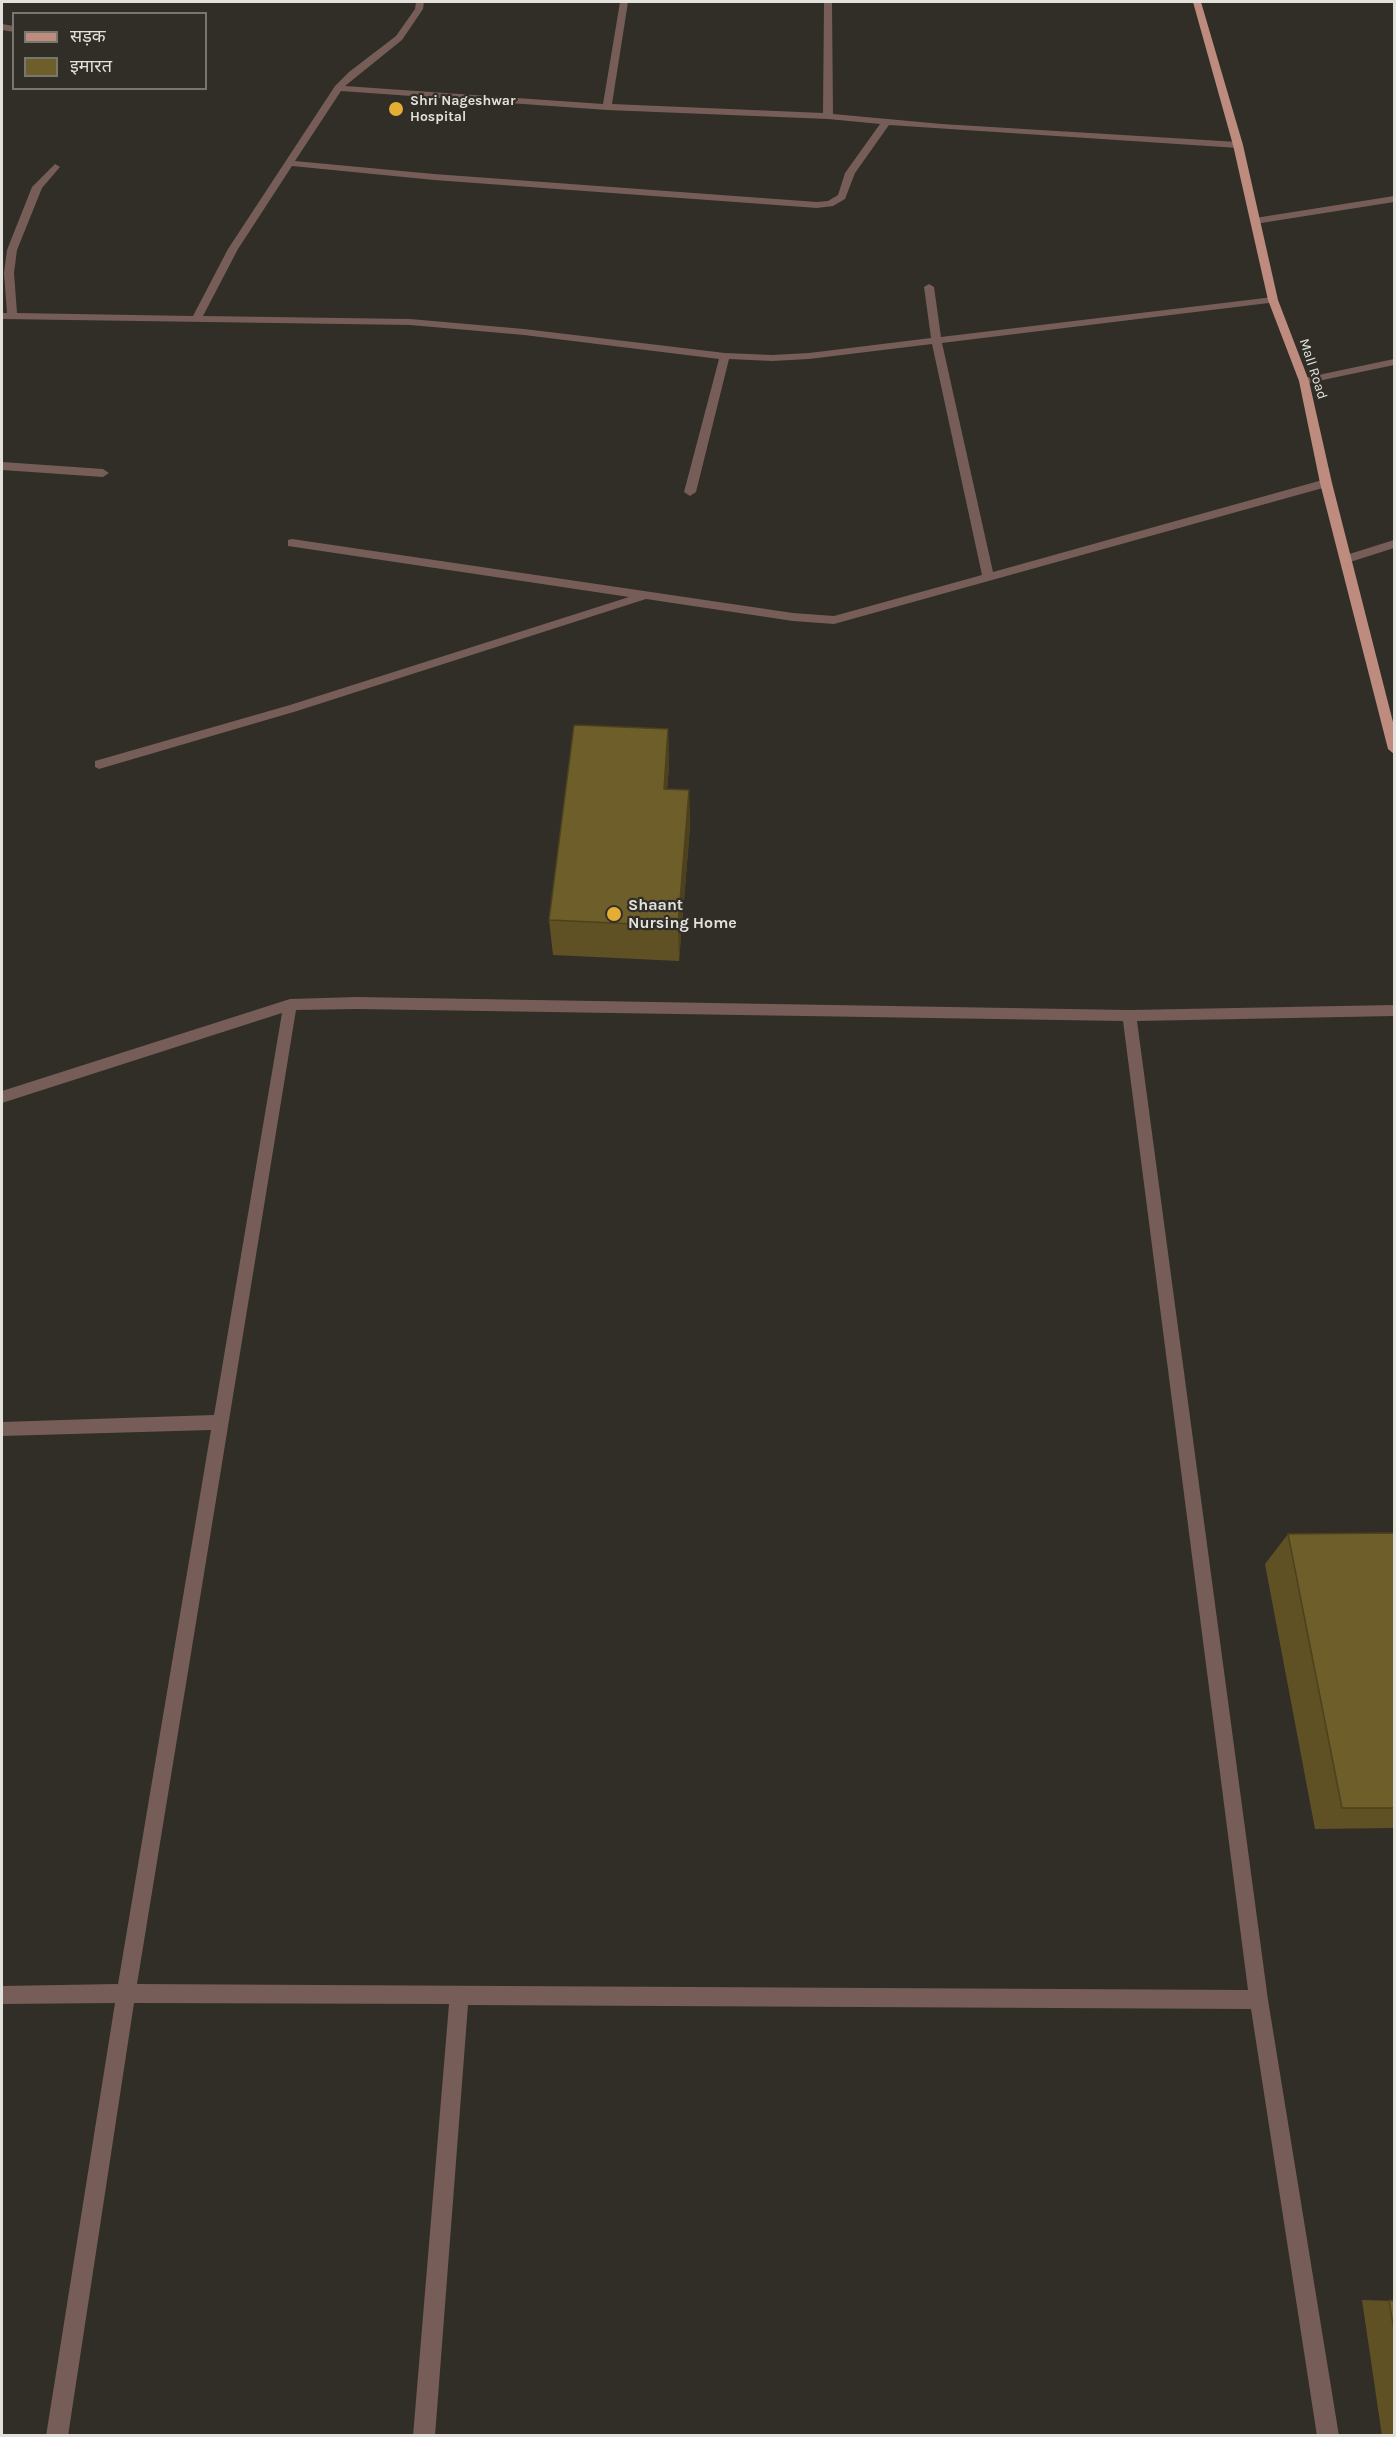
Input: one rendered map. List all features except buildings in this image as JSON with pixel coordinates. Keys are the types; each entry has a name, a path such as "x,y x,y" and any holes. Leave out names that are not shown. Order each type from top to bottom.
{"main road":[{"name":"Mall Road","path":"1197,2 1238,144 1273,300 1304,381 1326,483 1395,749"}],"street":[{"path":"196,320 233,249 338,88 352,74 399,38 419,9 420,2"},
{"path":"608,107 624,2"},
{"path":"828,2 828,116"},
{"path":"338,88 608,107 828,116 886,122 1238,144"},
{"path":"288,163 457,179 817,205 830,204 842,197 850,173 886,122"},
{"path":"55,167 38,187 12,250 7,316 410,322 524,332 725,356 772,358 809,356 1273,300"},
{"path":"1256,221 1395,199"},
{"path":"929,287 936,339 988,577"},
{"path":"690,492 725,356"},
{"path":"1304,381 1395,362"},
{"path":"2,466 103,473"},
{"path":"292,543 645,596 793,617 834,620 1326,483"},
{"path":"1347,559 1395,544"},
{"path":"99,764 293,708 645,596"},
{"path":"2,1097 290,1005 381,1003 1129,1016 1395,1010"},
{"path":"57,2436 126,1993 290,1005"},
{"path":"1129,1016 1259,2000 1328,2436"},
{"path":"2,1429 220,1422"},
{"path":"2,1995 126,1993 1259,2000"},
{"path":"424,2436 459,1995"}],"place":[{"name":"Shri Nageshwar Hospital","path":"396,109"},
{"name":"Shaant Nursing Home","path":"614,914"}]}
